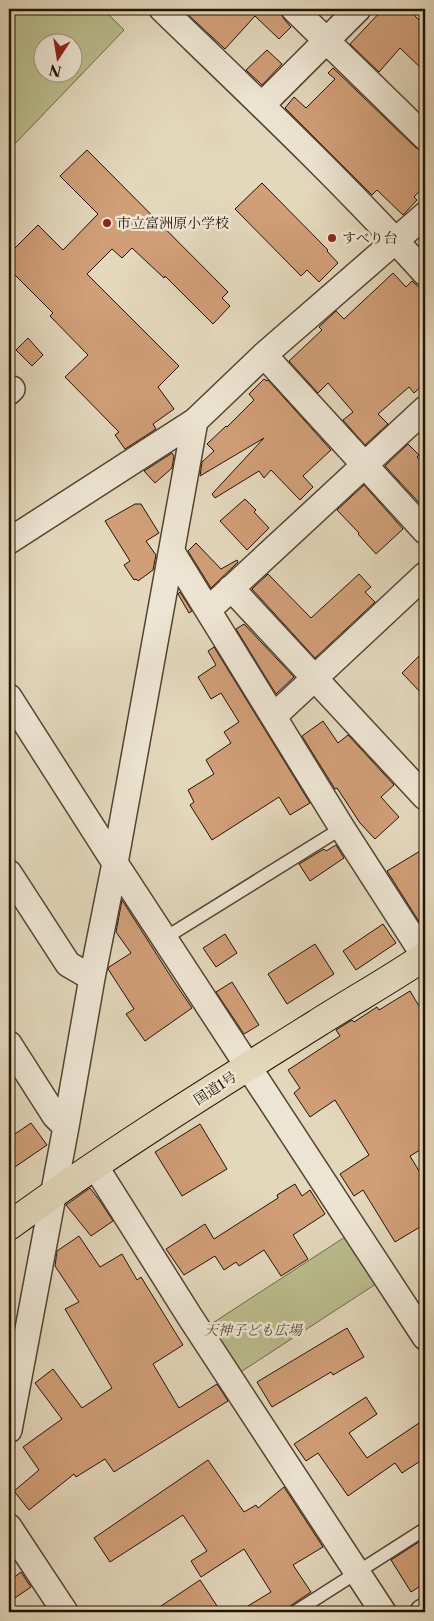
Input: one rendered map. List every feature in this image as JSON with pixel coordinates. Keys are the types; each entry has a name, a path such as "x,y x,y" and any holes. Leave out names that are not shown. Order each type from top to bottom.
{"highway":[{"name":"国道1号","path":"9,1226 95,1166 249,1066 425,956"}],"street":[{"path":"162,9 262,105 425,273"},
{"path":"294,9 425,137"},
{"path":"262,105 358,9"},
{"path":"9,541 195,421 264,356 425,215"},
{"path":"264,356 425,531"},
{"path":"208,610 425,409"},
{"path":"9,1430 195,421"},
{"path":"172,552 342,828 425,956"},
{"path":"274,716 425,575"},
{"path":"231,588 425,797"},
{"path":"9,697 115,863 425,1337"},
{"path":"9,873 68,964 92,978"},
{"path":"9,1044 55,1116 66,1127"},
{"path":"95,1166 190,1317 383,1612"},
{"path":"9,1527 65,1612"}],"lane":[{"path":"165,938 342,828"},
{"path":"295,1612 425,1529"}],"green space":[{"path":"9,9 103,9 124,30 82,74 82,32 32,32 32,82 74,82 9,150"},
{"name":"天神子ども広場","path":"348,1235 379,1282 236,1375 205,1328"}],"building":[{"path":"182,9 280,9 280,13 291,27 279,39 255,16 225,49"},
{"path":"383,9 408,9 425,26 425,72 400,48 379,72 350,44"},
{"path":"267,50 282,64 262,85 246,70"},
{"path":"333,68 415,147 425,151 425,185 414,197 417,200 403,215 377,190 372,195 285,108 294,97 306,108 335,79 328,73"},
{"path":"87,150 228,292 222,298 230,306 213,324 165,276 164,278 132,248 122,258 112,249 87,274 179,366 158,387 174,409 153,424 156,429 125,449 115,435 119,432 65,377 88,355 50,316 53,313 9,269 9,254 38,225 63,250 98,214 60,176"},
{"path":"262,183 328,250 338,263 319,282 307,270 301,276 235,209"},
{"path":"393,273 406,287 412,281 425,293 425,383 414,393 409,387 378,414 388,424 365,445 343,420 353,412 328,383 318,393 289,361 322,330 319,327 336,311 344,319"},
{"path":"28,338 43,355 32,366 16,350"},
{"path":"264,379 268,380 331,450 303,476 313,487 300,500 271,470 264,478 259,471 215,498 212,494 264,438 200,476 202,462 214,451 207,444 254,400 249,394"},
{"path":"408,444 419,455 417,457 425,466 425,509 385,466"},
{"path":"172,453 174,456 172,468 155,483 144,471"},
{"path":"364,485 403,529 376,554 337,510"},
{"path":"245,499 269,528 247,550 220,521"},
{"path":"135,504 141,504 159,533 146,541 156,555 153,570 138,581 134,580 124,565 130,561 105,521"},
{"path":"196,543 221,569 237,560 238,562 211,588 188,551"},
{"path":"268,574 311,618 359,574 371,587 365,592 375,602 315,658 252,589"},
{"path":"180,592 192,611 189,613 178,594"},
{"path":"244,624 294,677 276,694 236,629"},
{"path":"214,647 310,803 290,815 279,797 212,840 190,805 194,802 188,790 214,774 206,760 231,743 224,732 239,722 221,693 211,699 198,677 216,665 208,651"},
{"path":"425,650 425,697 402,673"},
{"path":"323,721 338,743 348,735 394,785 381,797 399,817 375,839 360,823 337,788 335,789 302,736"},
{"path":"336,845 344,858 310,881 299,864 324,849 326,851"},
{"path":"425,848 425,931 387,871"},
{"path":"122,900 192,1008 145,1041 126,1014 134,1009 108,969 131,953 116,932"},
{"path":"383,924 396,943 356,970 343,951"},
{"path":"225,934 237,953 216,967 203,948"},
{"path":"315,944 334,974 287,1004 268,974"},
{"path":"232,982 259,1025 244,1034 216,992"},
{"path":"410,991 425,1016 425,1147 410,1156 425,1181 425,1224 395,1242 363,1190 354,1196 340,1174 369,1155 335,1100 310,1117 294,1093 300,1088 288,1070 340,1036 336,1030 352,1020 354,1022 377,1007 379,1010"},
{"path":"31,1123 47,1145 9,1171 9,1138"},
{"path":"200,1124 227,1169 182,1196 155,1152"},
{"path":"295,1184 302,1196 310,1190 325,1214 293,1235 308,1259 281,1276 264,1250 239,1266 236,1262 224,1270 215,1256 184,1275 166,1249 205,1224 214,1239 278,1198 277,1195"},
{"path":"90,1188 113,1221 91,1236 66,1205"},
{"path":"79,1236 100,1267 122,1254 137,1280 141,1277 183,1345 153,1364 179,1408 217,1384 228,1401 114,1472 105,1459 76,1477 74,1474 29,1510 14,1491 39,1470 23,1447 62,1419 35,1383 53,1369 82,1408 112,1388 65,1309 79,1302 55,1266 57,1251"},
{"path":"347,1328 364,1357 333,1375 331,1372 272,1407 257,1382"},
{"path":"366,1397 377,1414 349,1433 367,1458 425,1419 425,1458 402,1473 395,1463 348,1496 318,1453 306,1461 294,1444"},
{"path":"208,1460 244,1512 256,1505 258,1508 284,1487 323,1547 293,1565 311,1592 281,1612 238,1612 271,1592 244,1549 201,1577 191,1561 207,1551 183,1515 110,1562 94,1538"},
{"path":"425,1538 425,1583 411,1592 391,1560"},
{"path":"21,1572 31,1587 9,1602 9,1581"},
{"path":"200,1580 221,1612 152,1612"}],"place":[{"name":"市立富洲原小学校","path":"107,223"},
{"name":"すべり台","path":"332,238"}]}
